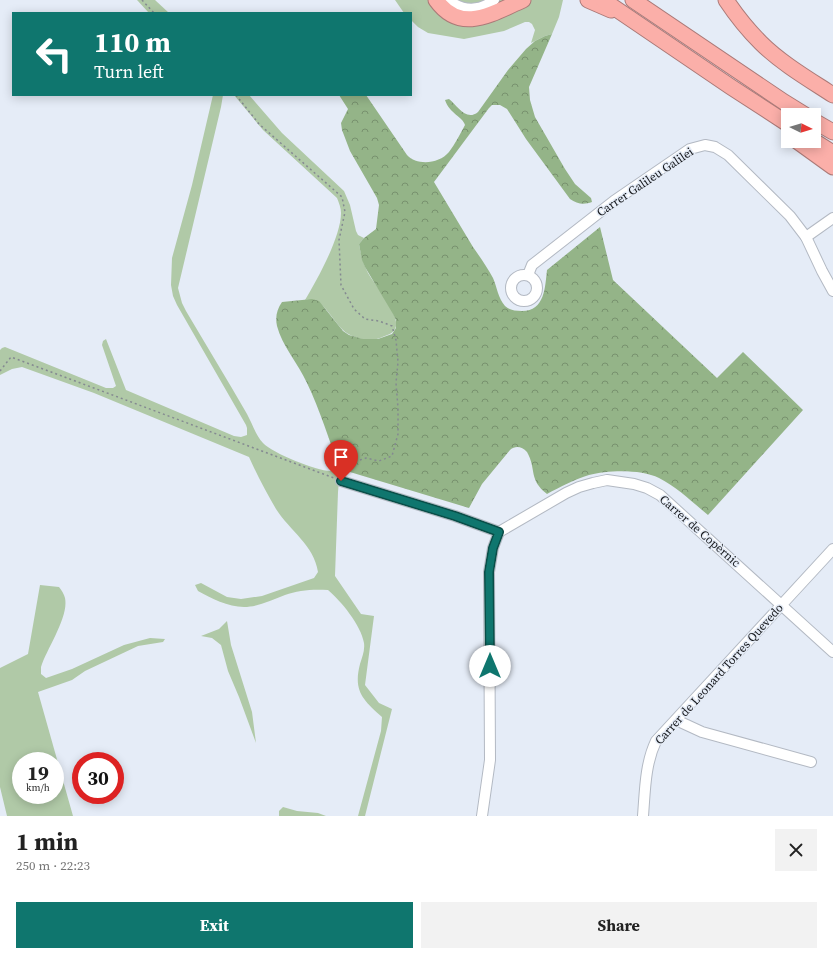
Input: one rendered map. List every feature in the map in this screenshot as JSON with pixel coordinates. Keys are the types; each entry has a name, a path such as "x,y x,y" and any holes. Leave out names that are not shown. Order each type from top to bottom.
{"highway":[{"path":"436,0 447,12 458,18 473,19 489,15 524,0"},
{"path":"588,0 627,17"},
{"path":"603,0 781,119"},
{"path":"633,0 794,108"},
{"path":"726,0 761,43 797,72 833,95"},
{"path":"731,87 764,119 781,130"},
{"path":"821,118 833,123"},
{"path":"821,125 833,132"},
{"path":"821,139 833,144"},
{"path":"821,145 833,153"},
{"path":"807,148 833,167"}],"street":[{"path":"449,0 458,6 474,9 486,6 494,0"},
{"name":"Carrer Galileu Galilei","path":"528,275 532,265 614,201 690,149 705,145 715,147 728,155 790,216 806,237 833,291"},
{"path":"806,237 833,218"},
{"name":"Carrer de Copèrnic","path":"499,532 579,487 607,480 634,484 660,495 782,604 833,652"},
{"path":"341,481 455,516 499,532 493,548 489,572 490,760 482,816"},
{"name":"Carrer de Leonard Torres Quevedo","path":"643,816 648,764 656,741 833,549"},
{"path":"676,720 702,732 811,762"}],"path":[{"path":"142,0 153,12"},
{"path":"0,370 11,357 341,481 354,462 366,458 379,461 392,456 398,434 396,383 398,362 396,340 392,326 379,321 365,319 354,309 341,285 339,240 345,212 342,197 259,124 237,96"}],"green space":[{"path":"137,0 155,0 168,12 148,12"},
{"path":"395,0 563,0 559,17 552,34 531,43 535,30 529,22 525,22 504,31 464,39 428,33 412,21 412,12 403,12"},
{"path":"552,34 529,87 530,100 535,117 565,169 575,184 591,198 592,202 581,204 570,199 526,139 507,109 500,105 492,105 489,108 434,182 491,274 501,300 508,308 522,311 530,310 535,307 542,297 547,270 600,227 613,280 717,378 743,352 803,410 708,515 666,482 652,475 643,473 615,471 597,473 573,481 547,494 537,484 527,452 519,447 510,450 482,484 469,508 340,469 312,393 279,333 276,323 276,316 282,302 312,299 319,301 343,331 349,335 363,339 378,339 392,334 396,328 396,320 393,314 362,260 359,244 376,229 379,205 377,198 350,151 342,130 341,123 348,109 340,96 367,96 411,159 422,162 434,161 445,156 449,152 465,125 464,122 453,112 445,100 449,99 462,112 474,115 478,112 508,70 526,49 535,41"},
{"path":"213,96 223,96 178,288 186,311 247,414 258,437 263,443 275,452 305,465 324,470 330,471 333,468 336,457 340,469 335,576 361,614 374,616 365,685 379,703 392,709 365,816 358,816 381,731 382,717 365,700 359,688 358,673 364,651 364,643 359,629 350,614 339,600 328,590 300,591 260,605 238,607 226,604 198,591 195,585 201,583 227,597 241,599 262,596 314,578 318,572 316,562 312,554 276,509 249,457 94,393 22,367 12,369 0,375 0,350 5,347 106,388 113,388 116,386 102,345 103,341 106,339 126,390 234,436 241,437 247,435 246,425 173,296 171,285 172,258 192,185"},
{"path":"235,96 250,96 282,133 344,191 350,205 356,231 358,235 364,238 359,244 365,266 394,314 396,326 392,333 380,338 369,340 354,337 338,325 322,305 312,300 305,300 333,246 340,223 341,209 337,198 263,130"},
{"path":"40,585 59,587 65,598 64,614 61,623 41,667 41,674 46,678 72,669 124,645 150,638 165,639 163,642 138,646 85,671 72,680 38,692 55,752 12,752 12,804 64,804 64,784 73,816 7,816 0,787 0,668 28,654"},
{"path":"227,621 231,645 252,712 256,743 228,671 221,645 212,638 201,636 219,629"},
{"path":"283,807 297,811 318,813 326,816 279,816 279,811"}],"route":[{"path":"341,481 455,516 499,532 493,548 489,572 490,666"}]}
